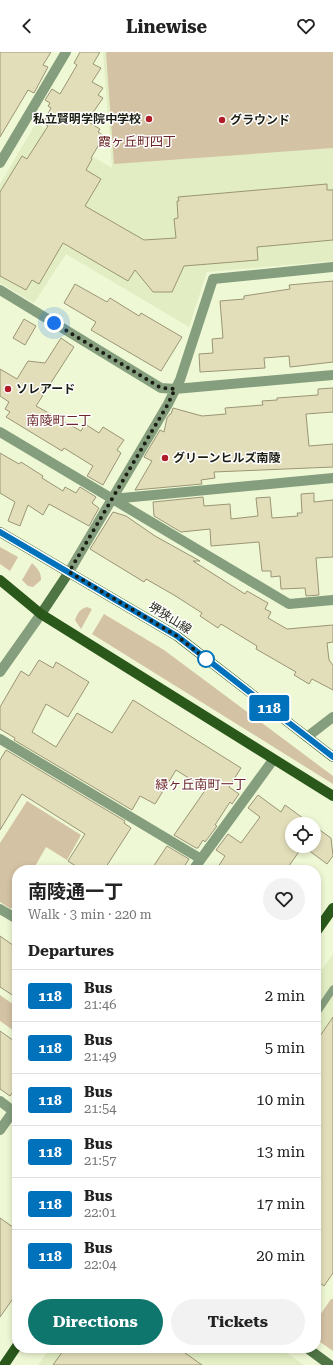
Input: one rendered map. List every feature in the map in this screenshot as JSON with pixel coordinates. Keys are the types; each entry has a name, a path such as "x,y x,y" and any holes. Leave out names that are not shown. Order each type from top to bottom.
{"main road":[{"name":"堺狭山線","path":"0,532 177,636 333,757"},
{"path":"0,580 41,614 333,796"},
{"path":"321,925 333,908"},
{"path":"4,1365 12,1353"}],"street":[{"path":"1,157 66,52"},
{"path":"0,672 69,572 168,404 175,389 213,279 333,267"},
{"path":"0,290 161,388 175,389 333,375"},
{"path":"0,432 289,604 333,600"},
{"path":"112,499 333,478"},
{"path":"307,737 333,717"},
{"path":"0,739 201,859"},
{"path":"197,865 273,760"},
{"path":"0,909 12,916"},
{"path":"0,1101 12,1107"},
{"path":"0,1130 12,1112"},
{"path":"314,1353 330,1365"}],"lane":[{"path":"321,1006 333,989"}],"shaded area":[{"path":"103,52 333,52 333,261 207,272 189,327 66,254 34,303 0,283 0,184 36,123 112,168"},
{"name":"グラウンド","path":"106,52 333,52 333,148 114,164"},
{"path":"0,547 18,557 10,571 0,564"},
{"path":"32,563 39,571 41,580 33,587 28,586 22,580"},
{"path":"87,607 92,609 81,629 75,620 80,611"},
{"path":"104,614 164,650 333,776 333,784 92,634"},
{"path":"27,801 81,835 67,860 46,847 36,865 12,865 11,909 0,902 0,843"},
{"path":"333,954 333,1254 321,1246 321,971"},
{"path":"0,995 12,1003 12,1029 0,1021"},
{"path":"331,1299 333,1299 333,1351 321,1343 321,1314"},
{"path":"46,1353 287,1353 304,1365 38,1365"}],"building":[{"path":"0,52 51,52 43,65 48,67 34,93 28,90 0,137"},
{"path":"80,52 100,52 93,64 101,68 92,82 103,88 98,95 103,98 87,121 100,129 98,132 104,136 86,170 101,179 85,206 144,240 176,238 174,219 178,218 178,197 327,184 327,190 333,190 333,240 257,247 258,260 184,266 172,292 153,292 135,270 128,281 63,243 39,284 32,280 26,290 0,276 0,192 22,156 27,159 48,126 43,123 51,108 48,106 50,103 45,100 52,89 60,94 77,65 74,63"},
{"path":"333,281 333,362 290,367 289,356 264,358 265,368 200,372 199,354 213,353 212,339 223,338 220,301 244,299 244,296 290,289 289,285"},
{"path":"75,284 107,302 110,298 139,316 141,313 182,337 161,371 91,330 96,322 64,303"},
{"path":"24,319 36,326 25,345 13,338"},
{"path":"61,338 74,347 36,406 81,431 85,424 99,433 103,427 124,440 117,450 121,453 103,485 87,476 93,466 64,448 62,451 6,417 10,412 5,409 9,402 0,396 0,369 17,379 28,361 45,363"},
{"path":"333,388 333,412 306,414 309,446 333,444 333,467 214,472 215,478 201,480 202,484 135,490 152,461 144,457 160,430 164,432 167,418 171,414 173,408 202,416 226,414 225,408 263,405 262,401 277,400 277,398 318,395 318,389"},
{"path":"0,453 19,464 21,462 43,476 42,478 63,491 65,487 76,493 80,487 96,497 92,503 99,508 89,526 49,504 43,515 28,505 20,526 8,521 15,502 0,493"},
{"path":"314,493 314,502 333,500 333,557 316,558 319,595 306,596 305,588 281,589 280,576 271,577 271,571 262,571 259,542 211,546 210,529 181,532 154,516 153,502 203,497 204,506 230,504 231,519 258,516 256,498 270,497 272,518 298,516 297,513 302,513 301,494"},
{"path":"113,512 126,516 155,536 200,561 193,561 245,594 247,591 268,603 265,609 271,612 268,618 287,629 333,625 333,642 327,643 329,660 333,665 333,690 312,679 309,684 294,675 296,672 256,649 257,646 221,624 218,628 200,616 202,613 174,595 146,579 144,582 90,549"},
{"path":"39,660 53,668 56,662 89,682 68,717 46,704 32,732 56,747 77,713 112,733 133,700 241,768 229,787 239,794 232,804 230,802 215,825 217,826 205,842 203,840 198,848 196,848 174,835 206,789 176,770 155,804 140,796 132,810 14,740 15,738 0,729 0,707 21,671 29,676"},
{"path":"6,750 125,821 124,823 131,828 107,865 74,865 68,861 85,834 22,794 0,830 0,760"},
{"path":"258,795 281,812 285,805 301,817 285,817 285,853 298,853 290,865 219,865 225,856 216,850 228,834 241,843 260,817 248,808"},
{"path":"321,831 331,838 333,856 327,864 312,853 321,853"},
{"path":"167,846 189,859 185,865 154,865"},
{"path":"0,936 12,944 12,995 0,987"},
{"path":"333,1017 333,1273 324,1286 321,1284 321,1035"},
{"path":"0,1031 12,1039 12,1093 10,1096 0,1089"},
{"path":"0,1218 12,1226 12,1300 0,1317"},
{"path":"61,1353 185,1353 202,1365 53,1365"}],"bus line":[{"name":"118","path":"0,532 177,636 333,757"}],"place":[{"name":"私立賢明学院中学校","path":"149,119"},
{"name":"グラウンド","path":"222,120"},
{"name":"ソレアード","path":"8,389"},
{"name":"グリーンヒルズ南陵","path":"165,458"}],"district":[{"name":"霞ヶ丘町四丁","path":"137,141"},
{"name":"南陵町二丁","path":"59,420"},
{"name":"緑ヶ丘南町一丁","path":"201,784"}],"route":[{"path":"54,323 161,388 175,389 168,404 69,572 177,636 206,659"}]}
